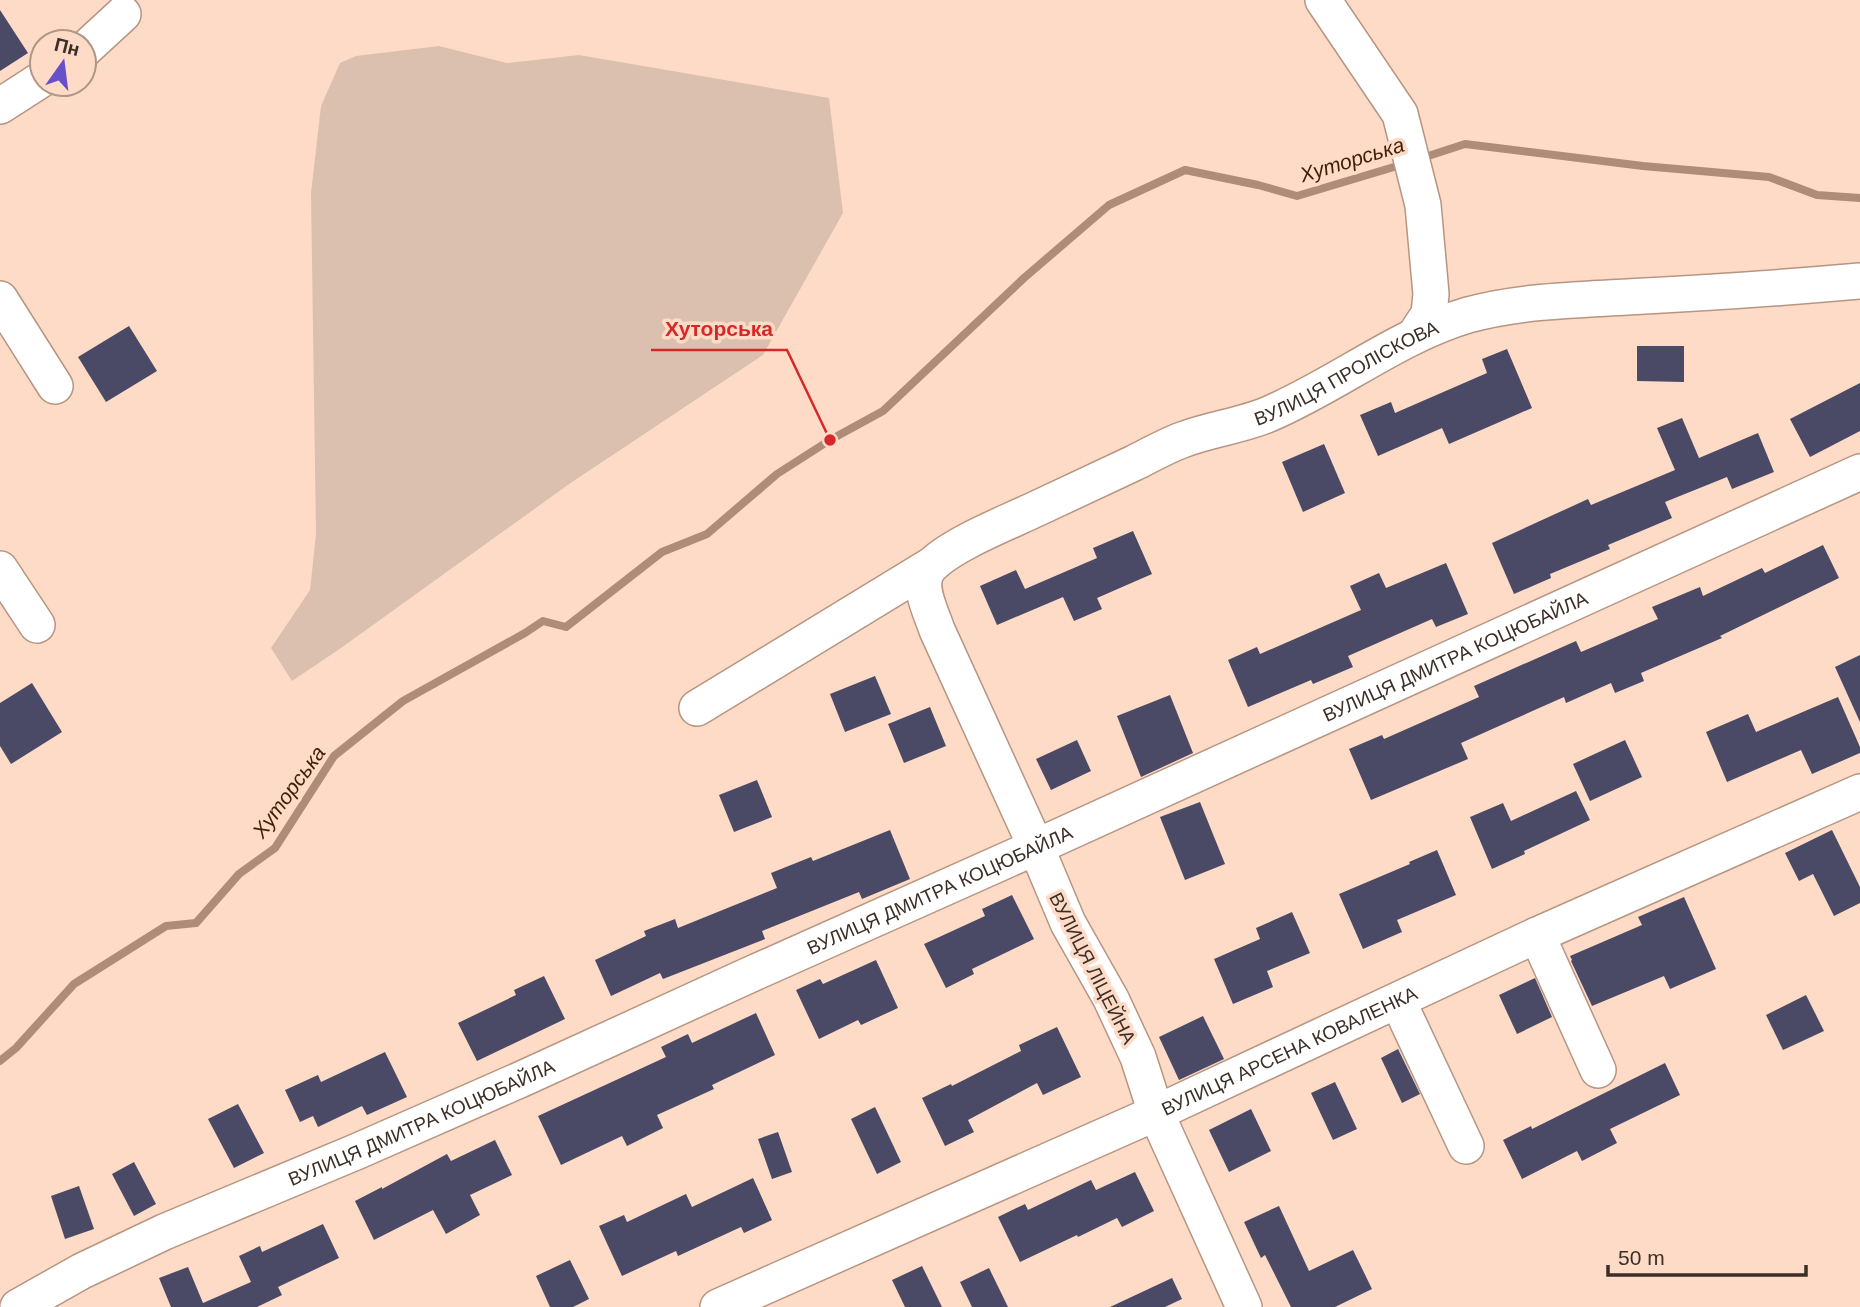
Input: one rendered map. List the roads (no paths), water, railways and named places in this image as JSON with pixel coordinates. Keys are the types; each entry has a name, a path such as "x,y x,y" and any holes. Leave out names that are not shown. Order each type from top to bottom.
{"street":[{"path":"1323,0 1400,114 1423,205 1431,294 1429,313 1415,335"},
{"path":"98,37 123,14"},
{"path":"0,106 28,88"},
{"name":"ВУЛИЦЯ ПРОЛІСКОВА","path":"697,708 967,542 1182,440 1269,414 1342,377 1415,335 1469,315 1549,302 1792,288 1860,281"},
{"path":"0,299 55,386"},
{"name":"ВУЛИЦЯ ДМИТРА КОЦЮБАЙЛА","path":"18,1307 164,1232 384,1140 1860,472"},
{"name":"ВУЛИЦЯ ЛІЦЕЙНА","path":"930,566 922,581 937,630 1068,923 1111,999 1138,1057 1156,1114 1244,1307"},
{"path":"0,569 37,625"},
{"name":"ВУЛИЦЯ АРСЕНА КОВАЛЕНКА","path":"718,1307 1156,1114 1537,935 1860,792"},
{"path":"1537,935 1598,1070"},
{"path":"1398,1002 1466,1146"}],"waterway":[{"name":"Хуторська","path":"1419,159 1465,144 1643,166 1769,177 1817,195 1860,198"},
{"name":"Хуторська","path":"0,1061 16,1048 74,984 166,926 196,923 239,874 275,848 334,756 403,701 543,621 566,627 662,552 707,534 777,474 830,440 883,411 1024,278 1109,205 1185,170 1297,196 1404,164"}],"place":[{"name":"Хуторська","path":"830,440"}]}
